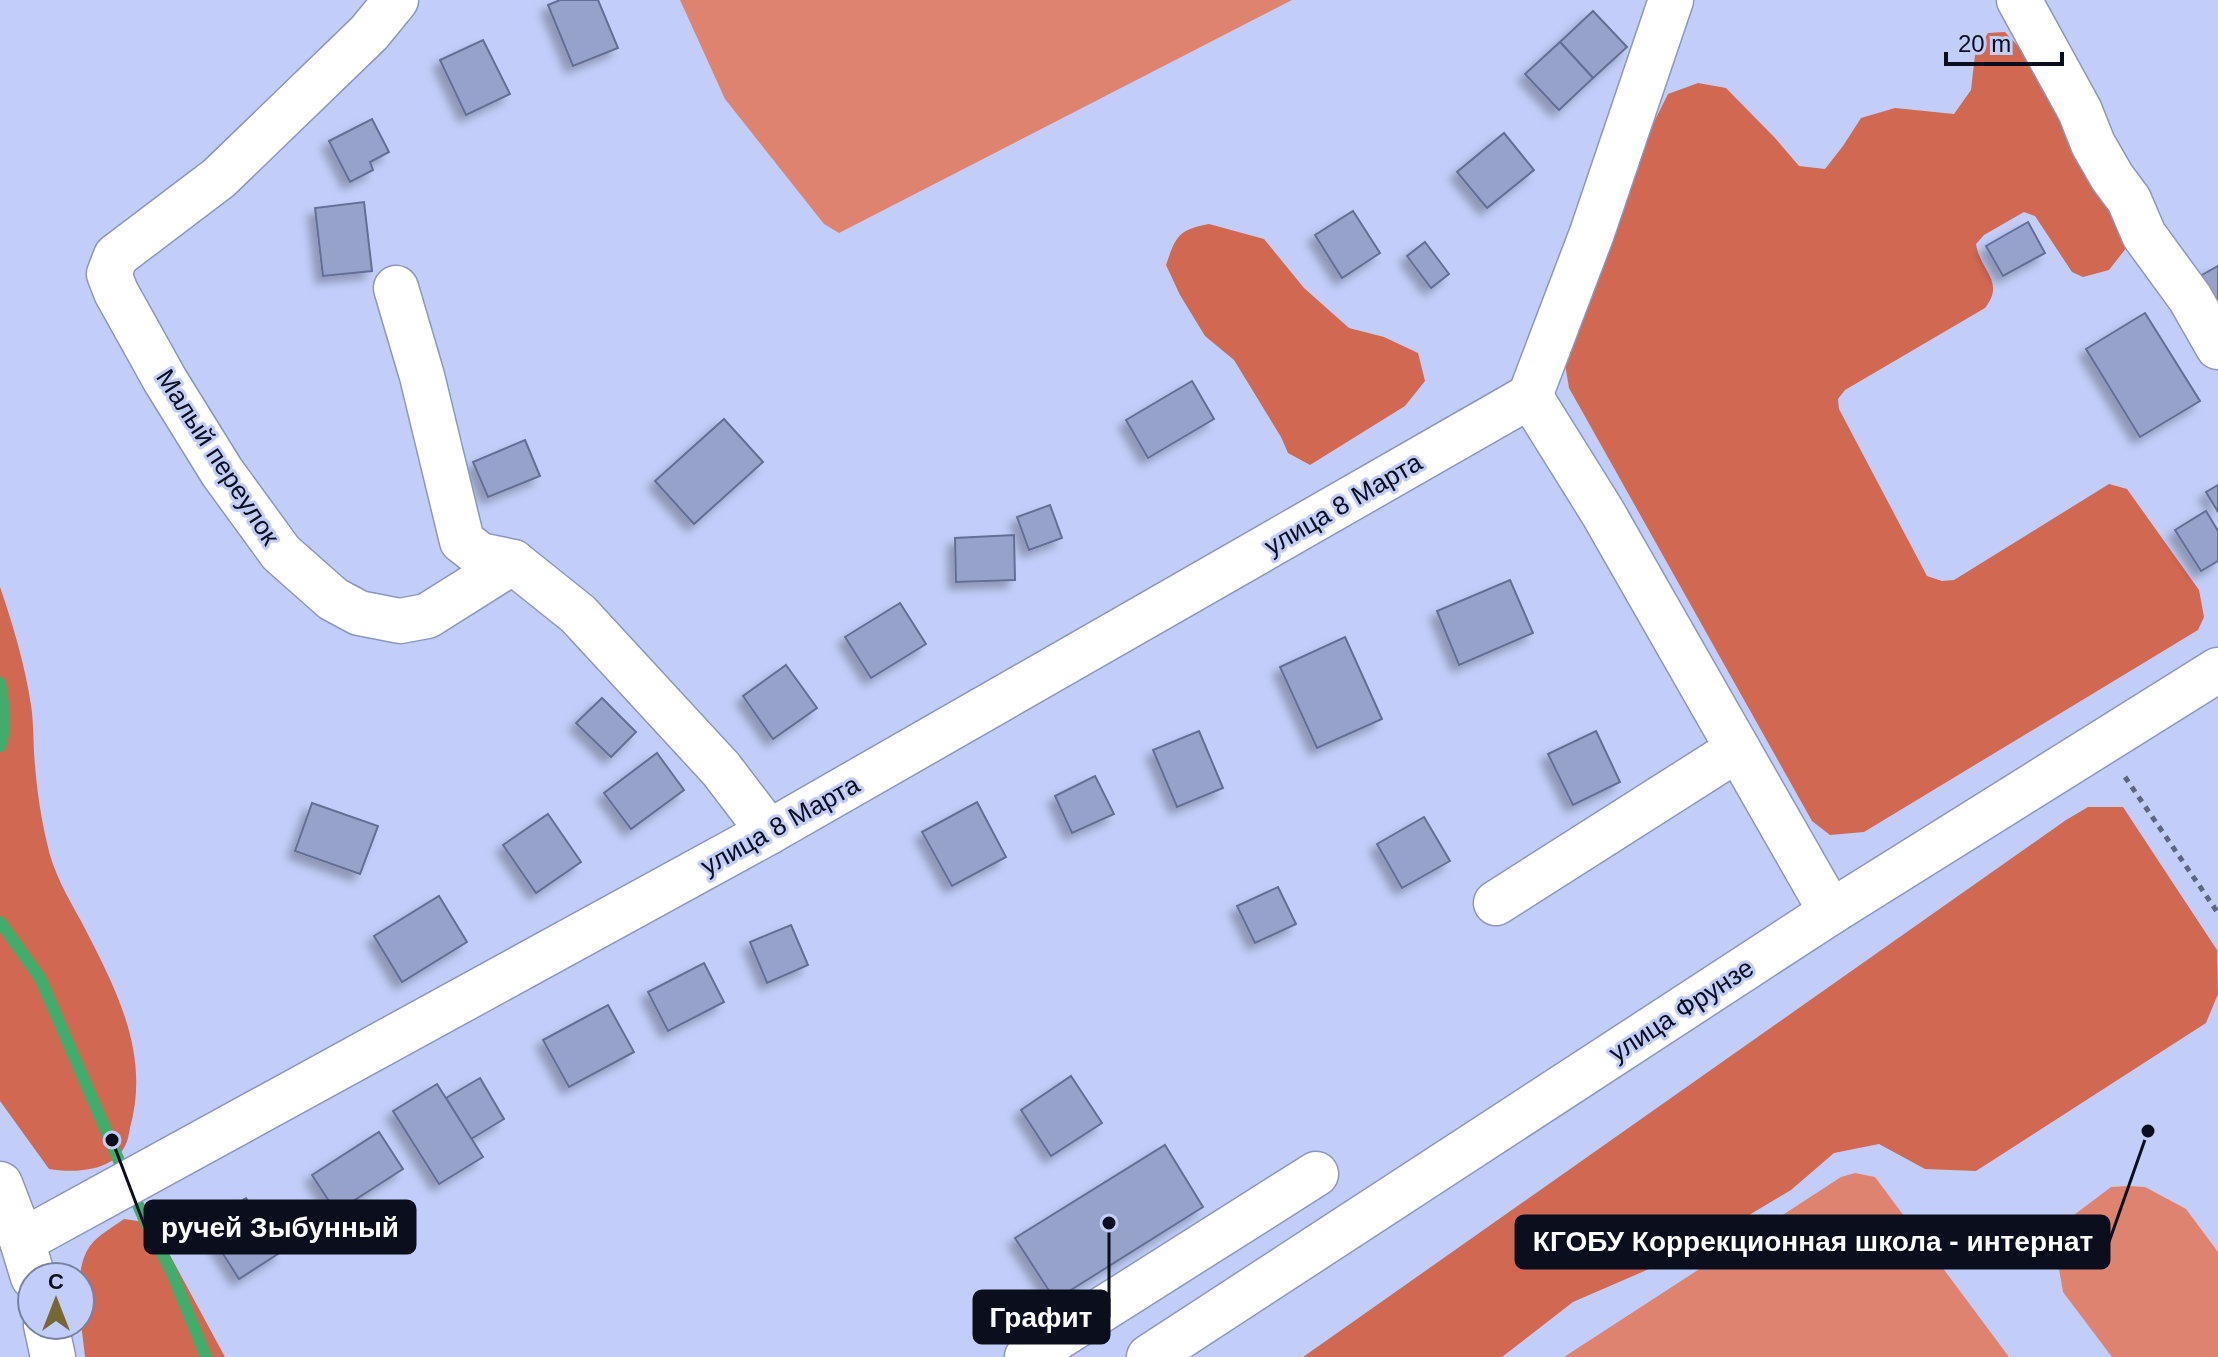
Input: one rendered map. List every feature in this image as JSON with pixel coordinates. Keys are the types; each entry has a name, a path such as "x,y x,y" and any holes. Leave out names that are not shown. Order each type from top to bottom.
{"street":[{"name":"Малый переулок","path":"396,0 369,33 219,178 116,256 109,274 158,368 222,472 281,553 333,599 359,613 400,621 427,616 513,562"},
{"path":"1671,0 1592,233 1530,396 1603,513 1831,912"},
{"path":"2019,0 2080,111 2093,144 2129,200 2144,235 2190,298 2218,347"},
{"path":"396,288 422,376 462,541 480,555 513,562 578,614 721,769 769,832"},
{"name":"улица 8 Марта","path":"0,1184 28,1259 106,1193 769,832 1530,396"},
{"name":"улица Фрунзе","path":"1149,1357 1831,912 2218,670"},
{"path":"1496,903 1738,749"},
{"path":"1043,1353 1316,1174"}],"path":[{"path":"2102,743 2218,913"}],"shaded area":[{"path":"680,0 1292,0 839,233 824,224 725,99"},
{"path":"2005,32 2041,71 2058,99 2127,247 2109,270 2083,277 2072,272 2035,216 2024,212 1984,235 1976,244 1993,290 1985,308 1845,390 1838,399 1839,409 1927,576 1942,581 1954,580 2109,484 2127,489 2199,590 2204,617 2198,630 1864,832 1830,835 1812,821 1569,388 1564,358 1645,140 1668,94 1698,83 1726,88 1799,166 1825,169 1861,118 1895,108 1954,114 1971,90 1975,55 1988,33"},
{"path":"1209,224 1264,239 1304,288 1349,328 1384,337 1418,353 1425,381 1405,406 1310,465 1288,453 1234,360 1205,336 1166,265 1173,247 1184,232"},
{"path":"0,587 28,690 38,795 50,854 61,884 117,995 133,1047 135,1100 127,1142 119,1155 92,1169 49,1169 0,1101"},
{"path":"2088,807 2123,807 2217,950 2218,994 2206,1023 1976,1171 1925,1169 1879,1144 1834,1153 1791,1190 1686,1253 1573,1302 1502,1357 1303,1357 2066,820"},
{"path":"1855,1173 1875,1177 2009,1357 1564,1357 1841,1177"},
{"path":"2111,1187 2145,1187 2186,1209 2218,1252 2218,1357 2112,1357 2063,1292 2056,1252 2062,1224"},
{"path":"124,1219 145,1222 159,1235 225,1357 85,1357 83,1341 96,1341 96,1261 83,1261 97,1238"}],"building":[{"path":"560,0 598,0 618,48 573,66 548,5"},
{"path":"1593,11 1627,47 1593,78 1560,42"},
{"path":"483,40 510,94 466,115 440,60"},
{"path":"1560,42 1593,78 1559,110 1525,74"},
{"path":"372,119 389,152 370,162 373,170 350,182 329,141"},
{"path":"1504,133 1534,170 1487,208 1457,172"},
{"path":"364,202 372,271 323,276 315,208"},
{"path":"1353,211 1380,253 1342,278 1315,235"},
{"path":"2028,222 2045,253 2003,276 1986,246"},
{"path":"1425,242 1449,274 1431,288 1407,256"},
{"path":"2218,266 2218,305 2200,276"},
{"path":"2145,313 2200,401 2140,437 2086,349"},
{"path":"1192,381 1214,419 1148,458 1126,420"},
{"path":"724,419 763,462 694,524 655,481"},
{"path":"525,440 540,476 488,497 473,462"},
{"path":"2218,485 2218,512 2206,492"},
{"path":"1050,505 1062,538 1029,550 1017,517"},
{"path":"2206,511 2218,531 2218,561 2201,571 2175,530"},
{"path":"1014,535 1015,580 956,582 955,538"},
{"path":"1510,580 1533,633 1459,665 1437,611"},
{"path":"900,603 926,644 871,678 845,637"},
{"path":"1345,637 1382,719 1317,748 1280,667"},
{"path":"786,665 817,708 773,739 743,696"},
{"path":"602,698 636,732 611,757 576,723"},
{"path":"1199,731 1223,788 1177,807 1153,750"},
{"path":"1596,731 1620,782 1573,805 1548,754"},
{"path":"657,753 684,790 631,829 604,793"},
{"path":"1095,776 1114,814 1072,833 1055,796"},
{"path":"977,802 1006,857 952,886 922,832"},
{"path":"312,803 378,826 360,874 295,851"},
{"path":"548,814 581,862 536,893 503,845"},
{"path":"1424,817 1450,861 1402,888 1377,844"},
{"path":"1278,887 1296,924 1255,943 1237,906"},
{"path":"439,896 467,942 402,982 374,936"},
{"path":"791,925 808,965 767,983 750,942"},
{"path":"704,963 724,1002 668,1031 648,992"},
{"path":"608,1005 634,1052 569,1087 543,1040"},
{"path":"1071,1076 1102,1123 1051,1156 1021,1110"},
{"path":"480,1078 504,1119 471,1139 446,1098"},
{"path":"437,1084 483,1157 439,1184 393,1111"},
{"path":"379,1132 403,1169 336,1212 312,1175"},
{"path":"1165,1145 1203,1207 1055,1300 1015,1238"},
{"path":"246,1198 281,1252 239,1279 204,1224"}],"waterway":[{"path":"0,683 4,723 0,746"},
{"path":"0,922 40,978 145,1221 171,1271 206,1357"}],"place":[{"name":"КГОБУ Коррекционная школа - интернат","path":"2148,1131"},
{"name":"ручей Зыбунный","path":"112,1140"},
{"name":"Графит","path":"1109,1223"}]}
